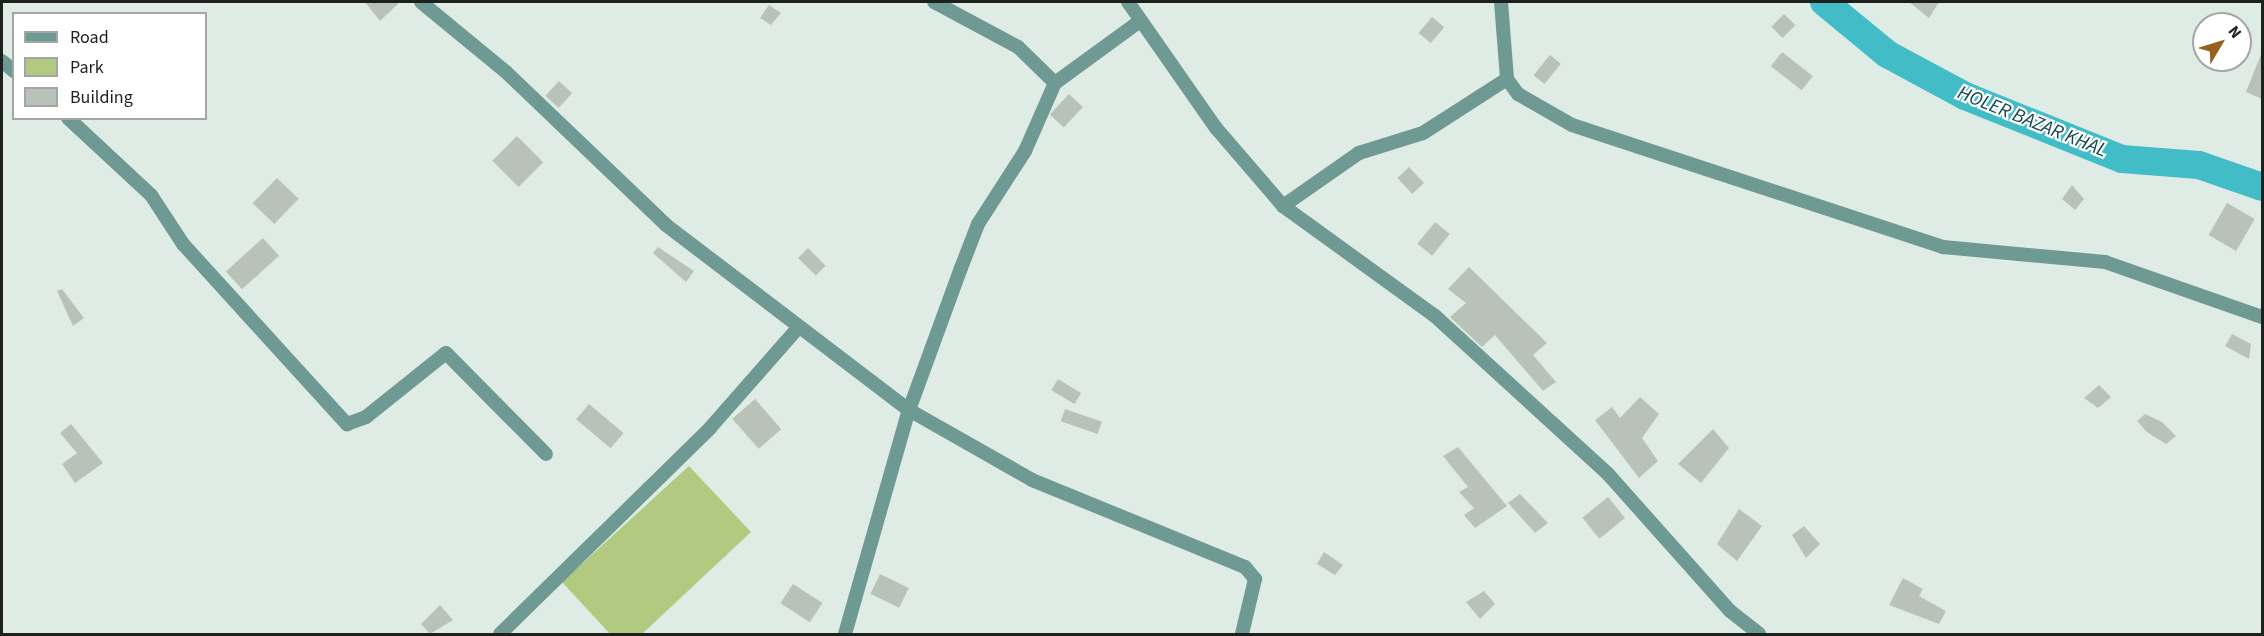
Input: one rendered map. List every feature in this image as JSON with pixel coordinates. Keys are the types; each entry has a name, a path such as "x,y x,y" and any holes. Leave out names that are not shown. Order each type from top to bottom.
{"street":[{"path":"421,2 497,64 666,225 797,329 909,410 1032,480 1234,558 1255,579 1242,634"},
{"path":"934,2 1018,47 1055,83"},
{"path":"1128,2 1216,128 1284,206 1435,316 1608,474 1730,611 1759,634"},
{"path":"1501,2 1507,79 1518,94 1572,125 1943,247 2105,262 2262,317"},
{"path":"845,634 909,410 978,224 1025,152 1055,83 1140,21"},
{"path":"1284,206 1359,153 1423,132 1507,79"},
{"path":"70,120 151,195 183,244 347,424 366,417 446,353 546,454"},
{"path":"500,634 710,428 797,329"}],"green space":[{"path":"689,466 751,532 642,634 610,634 562,582"}],"building":[{"path":"365,2 400,2 380,21"},
{"path":"1909,2 1939,2 1929,18"},
{"path":"769,5 781,13 771,25 760,18"},
{"path":"1784,14 1795,25 1783,38 1771,27"},
{"path":"1432,17 1444,27 1431,43 1419,33"},
{"path":"1782,52 1813,76 1802,90 1771,66"},
{"path":"2262,52 2262,99 2246,92"},
{"path":"1550,55 1561,64 1545,84 1534,75"},
{"path":"559,81 572,93 559,108 545,96"},
{"path":"1069,94 1083,107 1064,127 1050,114"},
{"path":"517,136 543,162 518,187 492,161"},
{"path":"1409,167 1424,183 1412,194 1397,178"},
{"path":"277,178 299,199 274,224 253,203"},
{"path":"2072,185 2084,199 2075,210 2062,199"},
{"path":"2227,203 2255,219 2236,251 2208,235"},
{"path":"1435,222 1450,234 1432,256 1417,244"},
{"path":"263,238 279,256 242,289 226,271"},
{"path":"658,247 694,271 686,282 653,253"},
{"path":"808,248 826,266 816,276 798,258"},
{"path":"1469,267 1547,343 1533,355 1556,382 1543,391 1495,335 1482,347 1450,317 1466,303 1448,289"},
{"path":"62,289 84,318 73,326 57,291"},
{"path":"2232,334 2251,344 2249,359 2225,346"},
{"path":"1058,379 1081,393 1074,404 1051,390"},
{"path":"2099,385 2111,397 2098,408 2084,398"},
{"path":"1640,397 1659,414 1642,438 1658,461 1639,478 1595,420 1612,407 1620,418"},
{"path":"755,399 781,429 759,449 732,419"},
{"path":"589,404 623,433 611,448 576,419"},
{"path":"1065,409 1102,422 1098,434 1061,421"},
{"path":"2145,414 2162,422 2176,436 2166,444 2147,432 2137,421"},
{"path":"71,424 103,463 75,483 62,464 77,453 60,433"},
{"path":"1713,429 1729,448 1701,483 1678,464"},
{"path":"1458,447 1507,506 1475,528 1464,515 1474,508 1459,492 1468,487 1443,456"},
{"path":"1520,494 1548,523 1535,533 1508,503"},
{"path":"1608,497 1625,518 1599,539 1582,518"},
{"path":"1739,509 1762,526 1737,561 1717,544"},
{"path":"1804,526 1820,544 1806,558 1792,535"},
{"path":"1324,552 1343,565 1335,575 1317,564"},
{"path":"880,574 909,588 899,608 870,594"},
{"path":"1903,578 1923,589 1919,596 1946,611 1939,624 1889,605"},
{"path":"793,584 822,603 810,622 780,603"},
{"path":"1484,591 1495,604 1480,619 1466,602"},
{"path":"440,605 453,620 430,634 421,624"}],"waterway":[{"name":"HOLER BAZAR KHAL","path":"1824,2 1887,54 1965,96 2122,159 2199,165 2262,187"}]}
